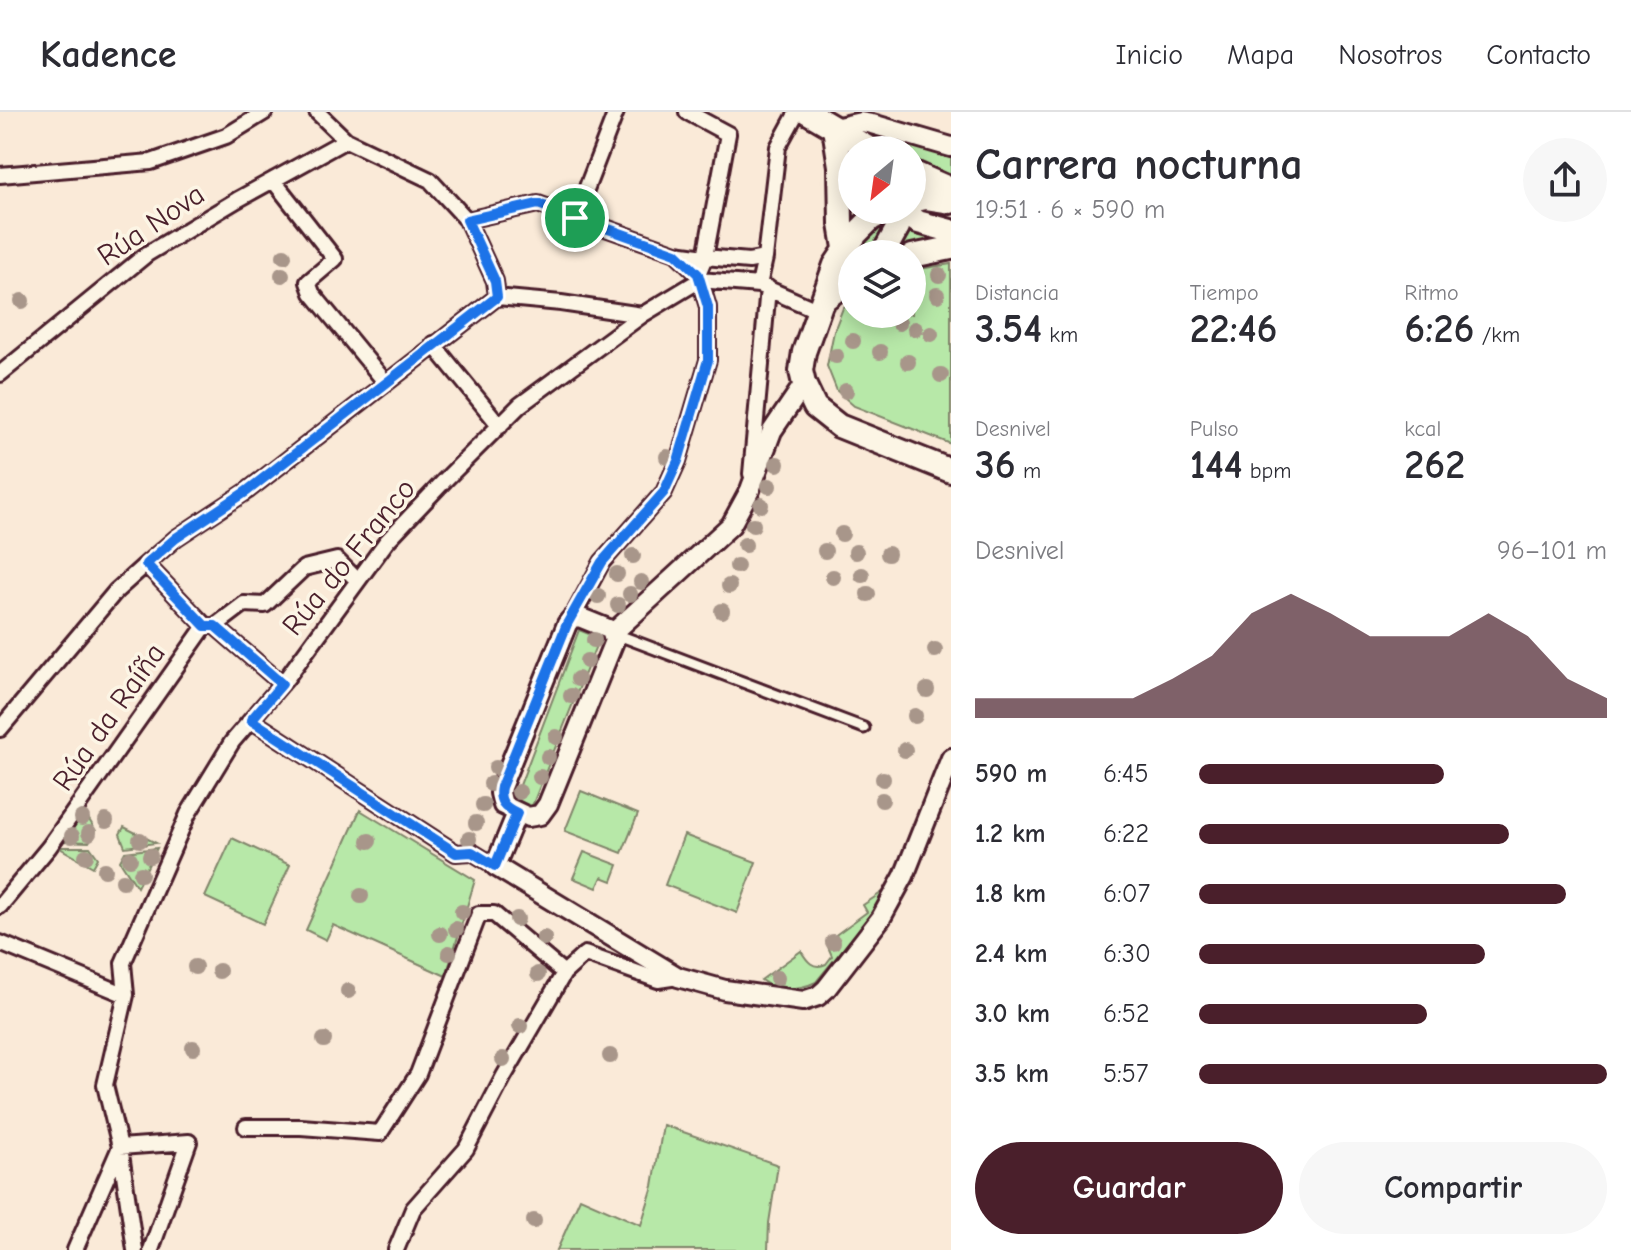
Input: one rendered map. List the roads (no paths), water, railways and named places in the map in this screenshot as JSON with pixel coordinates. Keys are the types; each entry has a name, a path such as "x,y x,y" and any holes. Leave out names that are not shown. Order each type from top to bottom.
{"street":[{"path":"0,175 151,162 226,136 265,112"},
{"path":"317,112 346,140 430,180 467,220 495,281 497,297"},
{"path":"575,218 616,112"},
{"path":"687,112 728,134 699,277"},
{"path":"750,490 765,258 778,147 797,112"},
{"path":"807,112 848,136"},
{"path":"834,128 861,122 951,147"},
{"path":"834,128 838,142"},
{"name":"Rúa Nova","path":"0,374 147,254 346,140"},
{"path":"926,178 951,189"},
{"path":"273,180 335,259 308,282 312,293 386,383"},
{"path":"926,198 951,202"},
{"path":"467,220 538,204 676,253 749,261 765,258"},
{"path":"852,240 867,224"},
{"path":"925,224 951,231"},
{"path":"926,253 951,248"},
{"path":"572,618 579,617 607,627 613,633 614,641 548,804 540,815 534,817 517,813 503,805 501,787 567,624 602,562 664,492 678,461 708,360 708,307 699,277 676,253"},
{"path":"838,261 804,352 801,371 815,407 839,426 951,471"},
{"path":"699,277 763,286 822,305"},
{"name":"Rúa do Franco","path":"120,1147 105,1085 126,995 123,963 182,828 232,742 282,684 387,541 520,405 699,277"},
{"path":"822,305 838,291"},
{"path":"0,729 116,591 146,564 176,538 247,491 497,297 642,315"},
{"path":"433,344 500,426"},
{"path":"613,633 723,533 741,509 772,431 804,384"},
{"name":"Rúa da Raíña","path":"0,906 49,847 210,626 244,604 265,605 304,568 337,560 357,580"},
{"path":"146,564 210,626 282,684"},
{"path":"251,720 456,853 472,852 678,977 710,987 803,1001 818,996 881,918 904,876 951,758"},
{"path":"495,866 517,813"},
{"path":"246,1127 301,1127 380,1133 418,1074 479,914 494,914 564,973"},
{"path":"0,943 126,995"},
{"path":"396,1250 413,1209 466,1149 564,973 585,954 658,980 678,977"},
{"path":"120,1147 189,1142 151,1250"},
{"path":"75,1250 120,1147"},
{"path":"120,1147 135,1250"}],"lane":[{"path":"613,633 864,728"}]}
